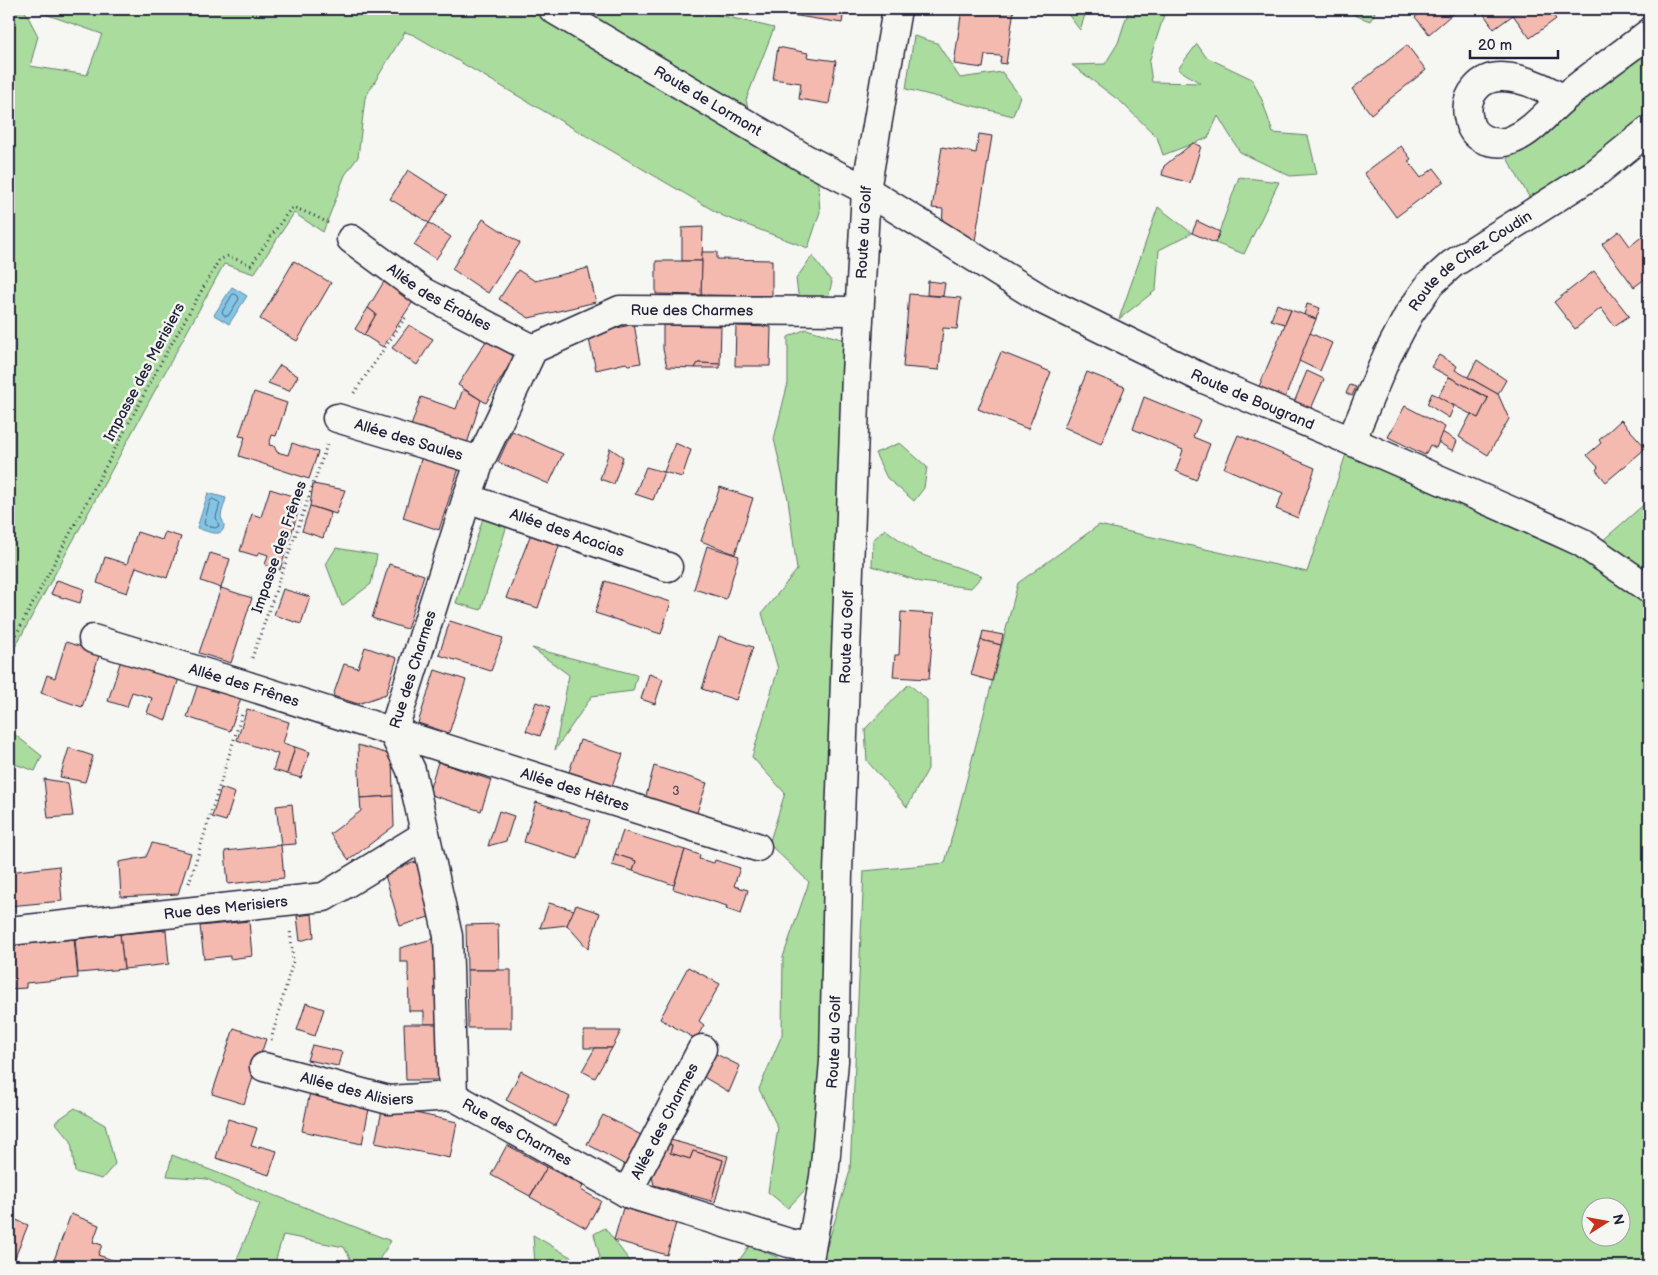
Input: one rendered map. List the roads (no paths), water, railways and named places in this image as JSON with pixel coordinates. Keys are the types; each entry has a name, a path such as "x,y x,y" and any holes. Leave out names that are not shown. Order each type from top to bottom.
{"street":[{"name":"Route de Lormont","path":"553,9 806,159 866,190"},
{"name":"Route du Golf","path":"809,1257 824,1177 834,1061 838,873 858,311 866,190 896,9"},
{"path":"1563,98 1649,33"},
{"name":"Route de Chez Coudin","path":"1351,440 1387,356 1409,314 1430,284 1452,264 1597,172 1649,130"},
{"name":"Route de Bougrand","path":"866,190 1043,300 1204,379 1351,440 1581,542 1649,588"},
{"name":"Allée des Érables","path":"351,239 423,292 533,349"},
{"name":"Rue des Charmes","path":"809,1257 789,1242 627,1193 453,1096 448,936 411,770 393,732 480,461 533,349 620,310 858,311"},
{"name":"Allée des Saules","path":"337,418 480,461"},
{"name":"Allée des Acacias","path":"467,498 668,567"},
{"name":"Allée des Frênes","path":"93,639 393,732"},
{"name":"Allée des Hêtres","path":"393,732 757,847"},
{"name":"Rue des Merisiers","path":"9,931 324,897 425,835"},
{"name":"Allée des Charmes","path":"627,1193 702,1049"},
{"name":"Allée des Alisiers","path":"264,1067 389,1100 453,1096"}],"water":[{"path":"232,287 247,296 229,324 214,315"},
{"path":"208,493 226,498 221,515 224,524 221,532 209,532 197,528"}]}
